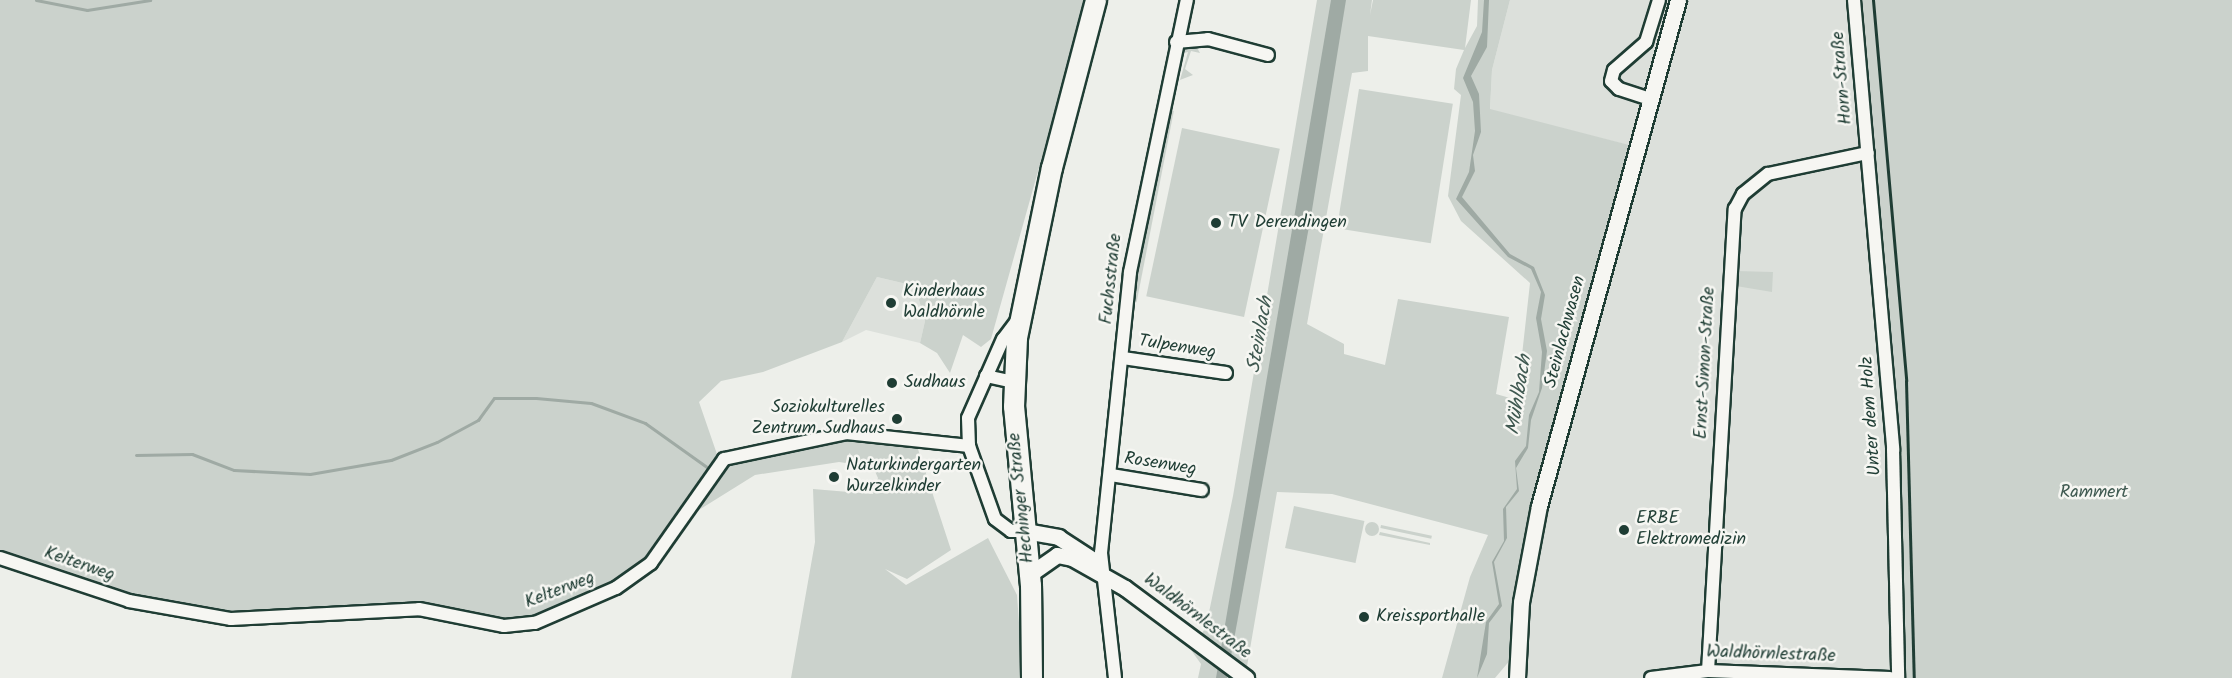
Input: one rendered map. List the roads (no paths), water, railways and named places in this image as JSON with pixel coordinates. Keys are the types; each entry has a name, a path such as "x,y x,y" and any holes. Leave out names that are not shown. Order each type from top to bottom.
{"main road":[{"name":"Hechinger Straße","path":"1032,678 1030,574 1014,382 1019,318 1096,0"}],"street":[{"name":"Fuchsstraße","path":"1115,678 1102,571 1135,232 1187,0"},
{"path":"1650,99 1614,86 1614,70 1646,42 1659,0"},
{"name":"Steinlachwasen","path":"1517,678 1521,602 1534,525 1678,0"},
{"name":"Horn-Straße","path":"1854,0 1868,153"},
{"path":"1176,42 1201,38 1268,55"},
{"name":"Ernst-Simon-Straße","path":"1708,671 1735,209 1743,194 1768,174 1868,153"},
{"name":"Unter dem Holz","path":"1868,153 1893,449 1898,678"},
{"name":"Hechinger Straße","path":"999,525 969,446 968,418 986,376 1019,318"},
{"name":"Tulpenweg","path":"1123,358 1226,373"},
{"path":"986,376 1014,382"},
{"name":"Kelterweg","path":"0,558 129,601 231,619 419,609 504,626 536,623 616,588 651,563 724,459 846,434 969,446"},
{"name":"Rosenweg","path":"1112,475 1202,490"},
{"name":"Waldhörnlestraße","path":"999,525 1058,537 1246,678"},
{"name":"Waldhörnlestraße","path":"1025,531 1072,558 1102,571"},
{"path":"1030,574 1057,555 1072,558"},
{"name":"Waldhörnlestraße","path":"1651,678 1708,671 1890,678"}],"waterway":[{"path":"36,0 87,10 150,0"},
{"path":"136,455 192,454 234,470 310,474 391,460 437,442 478,420 494,398 536,398 591,403 645,423 711,470"}],"railway":[{"path":"1873,0 1906,381 1914,678"}],"place":[{"name":"TV Derendingen","path":"1216,223"},
{"name":"Kinderhaus Waldhörnle","path":"891,303"},
{"name":"Sudhaus","path":"892,383"},
{"name":"Soziokulturelles Zentrum Sudhaus","path":"897,419"},
{"name":"Naturkindergarten Wurzelkinder","path":"834,477"},
{"name":"ERBE Elektromedizin","path":"1624,530"},
{"name":"Kreissporthalle","path":"1364,617"}],"water label":[{"name":"Steinlach","path":"1261,335"},
{"name":"Mühlbach","path":"1520,395"}],"park label":[{"name":"Rammert","path":"2094,493"}]}
